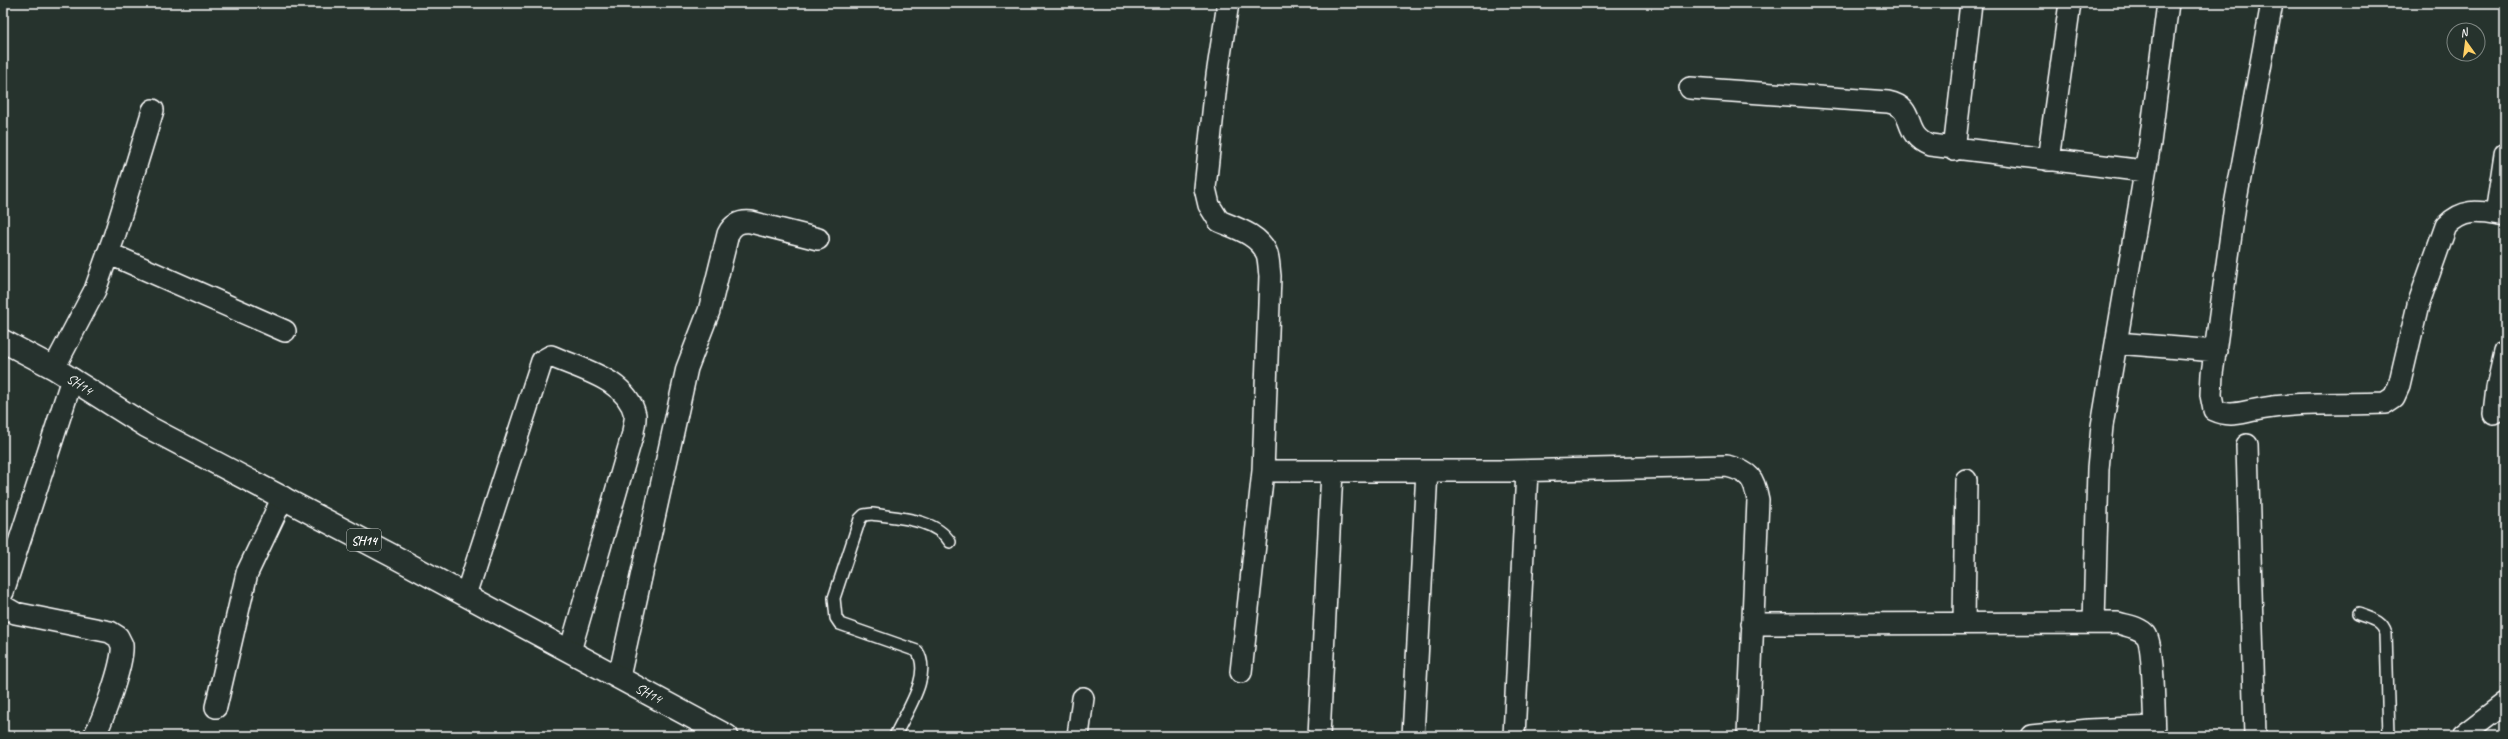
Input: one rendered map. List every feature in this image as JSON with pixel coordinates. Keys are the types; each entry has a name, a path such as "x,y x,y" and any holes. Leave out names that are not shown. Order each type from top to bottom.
{"main road":[{"name":"SH14","path":"3,341 54,368 146,426 283,497 727,736"}],"street":[{"path":"1228,3 1217,75 1205,188 1209,205 1218,221 1238,228 1258,240 1267,254 1270,276 1263,471 1241,672"},
{"path":"1954,150 1970,3"},
{"path":"2048,160 2070,3"},
{"path":"2094,623 2098,469 2102,426 2145,171 2168,3"},
{"path":"2272,3 2235,205 2211,395 2214,410 2222,414 2235,415 2292,404 2385,403 2394,397 2399,386 2418,305 2446,226 2455,216 2469,212 2501,215 2505,154"},
{"path":"1690,88 1899,104 1907,114 1912,132 1919,141 1954,150 2145,171"},
{"path":"54,368 95,290 153,110"},
{"path":"619,677 687,368 709,310 731,227 742,221 751,222 818,239"},
{"path":"108,253 285,331"},
{"path":"2117,343 2216,351"},
{"path":"2494,414 2497,388 2505,352"},
{"path":"466,595 542,362 551,356 610,382 627,397 635,416 633,433 570,651"},
{"path":"3,592 72,379"},
{"path":"2247,445 2255,736"},
{"path":"1263,471 1527,471 1727,466 1742,470 1754,482 1758,500 1748,736"},
{"path":"1319,736 1332,471"},
{"path":"1413,736 1427,471"},
{"path":"1514,736 1527,471"},
{"path":"1964,623 1966,480"},
{"path":"216,707 247,572 283,497"},
{"path":"3,606 15,613 110,632 118,637 122,646 120,660 103,720 94,736"},
{"path":"1752,624 2118,623 2137,628 2147,636 2151,652 2154,732 2089,730 2031,736"},
{"path":"1078,736 1083,698"},
{"path":"2462,736 2483,728 2505,703"}],"lane":[{"path":"895,736 919,683 923,669 922,658 917,651 840,624 836,618 834,598 860,519 864,515 872,514 923,523 945,535 950,542"},
{"path":"2358,614 2384,626 2386,634 2389,736"}]}
